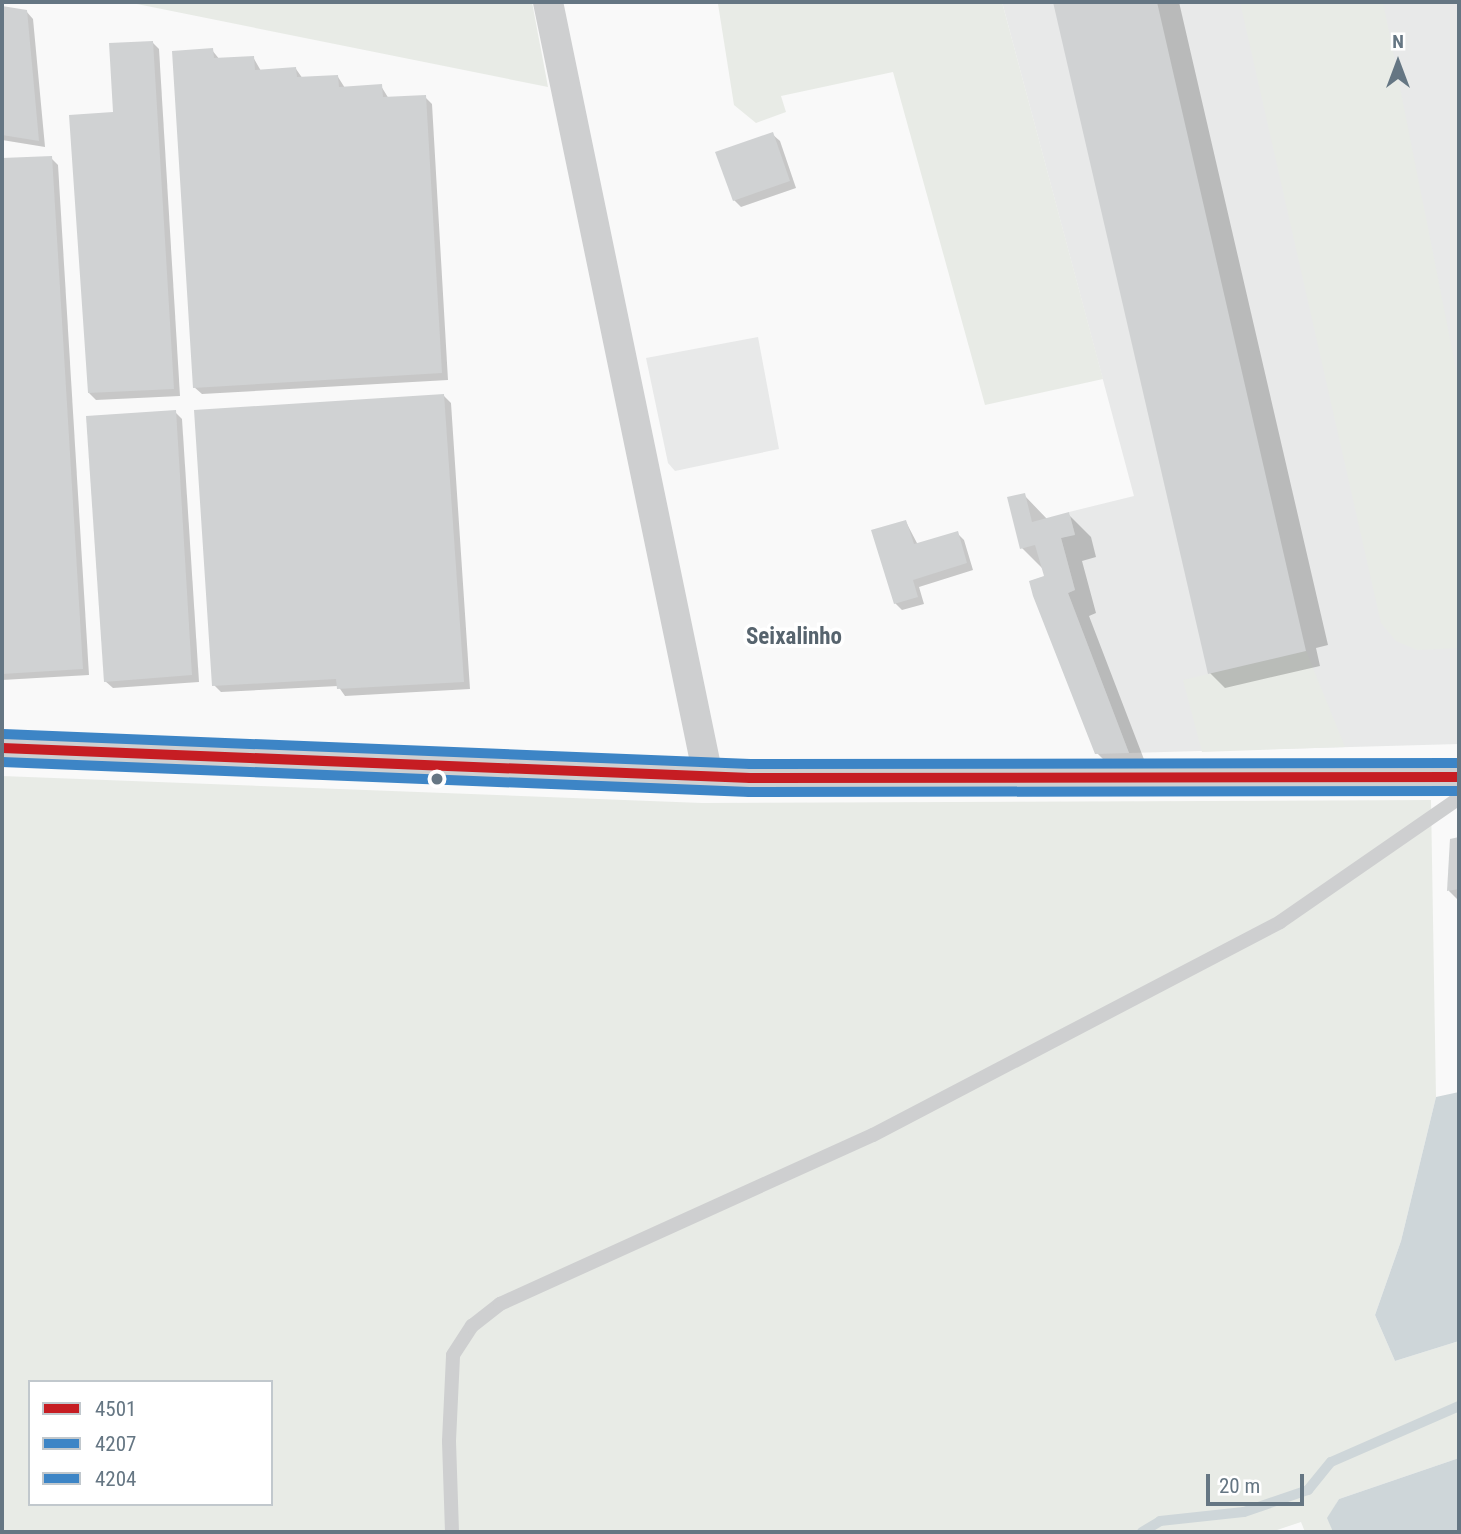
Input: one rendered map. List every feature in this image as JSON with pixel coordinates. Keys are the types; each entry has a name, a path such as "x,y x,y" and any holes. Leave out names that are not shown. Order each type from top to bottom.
{"street":[{"path":"548,2 708,776"},
{"path":"2,748 708,776 1459,777"}],"lane":[{"path":"452,1532 449,1440 453,1355 472,1326 500,1304 873,1135 1280,922 1459,797"}],"shaded area":[{"path":"127,2 532,2 548,87"},
{"path":"1002,2 1459,2 1459,744 1129,753 1068,593 1075,590 1061,538 1075,534 1069,512 1134,496"},
{"path":"1002,2 1103,379 985,405 893,72 781,96 786,112 756,123 734,105 718,4"},
{"path":"1240,2 1383,2 1459,384 1459,648 1417,650 1396,641 1381,623"},
{"path":"758,337 779,449 675,471 668,463 646,358"},
{"path":"1306,651 1345,747 1202,752 1183,680"},
{"path":"2,776 702,803 1431,800 1436,1097 1401,1241 1375,1315 1395,1361 1459,1341 1459,1458 1339,1499 1328,1518 1333,1532 1305,1532 1301,1522 1271,1532 2,1532"},
{"path":"1459,1092 1459,1341 1395,1361 1375,1315 1401,1241 1436,1097"},
{"path":"1459,1458 1459,1532 1333,1532 1327,1518 1339,1499"}],"building":[{"path":"1053,2 1157,2 1306,651 1208,674"},
{"path":"2,6 27,10 39,141 2,135"},
{"path":"153,41 174,389 88,393 69,115 113,112 109,43"},
{"path":"213,48 214,58 254,56 255,70 296,67 297,77 338,75 339,87 382,84 383,97 426,95 442,373 193,388 172,51"},
{"path":"773,132 790,181 733,201 715,152"},
{"path":"52,156 83,669 2,674 2,158"},
{"path":"444,394 464,682 337,689 336,679 212,686 194,410"},
{"path":"176,410 192,675 104,682 86,416"},
{"path":"1025,493 1032,522 1069,512 1075,535 1061,538 1075,590 1068,593 1129,753 1095,754 1033,596 1029,581 1044,576 1035,545 1020,549 1007,497"},
{"path":"906,520 914,544 958,531 967,563 913,580 918,597 894,604 871,530"},
{"path":"1459,837 1459,889 1447,891 1450,839"}],"waterway":[{"path":"1142,1532 1160,1521 1244,1512 1308,1490 1331,1462 1459,1406"}],"transit line":[{"name":"4204","path":"3,734 750,764 1459,763"},
{"name":"4501","path":"2,748 750,778 1459,777"},
{"name":"4207","path":"2,762 749,792 1459,791"}],"district":[{"name":"Seixalinho","path":"794,637"}]}
